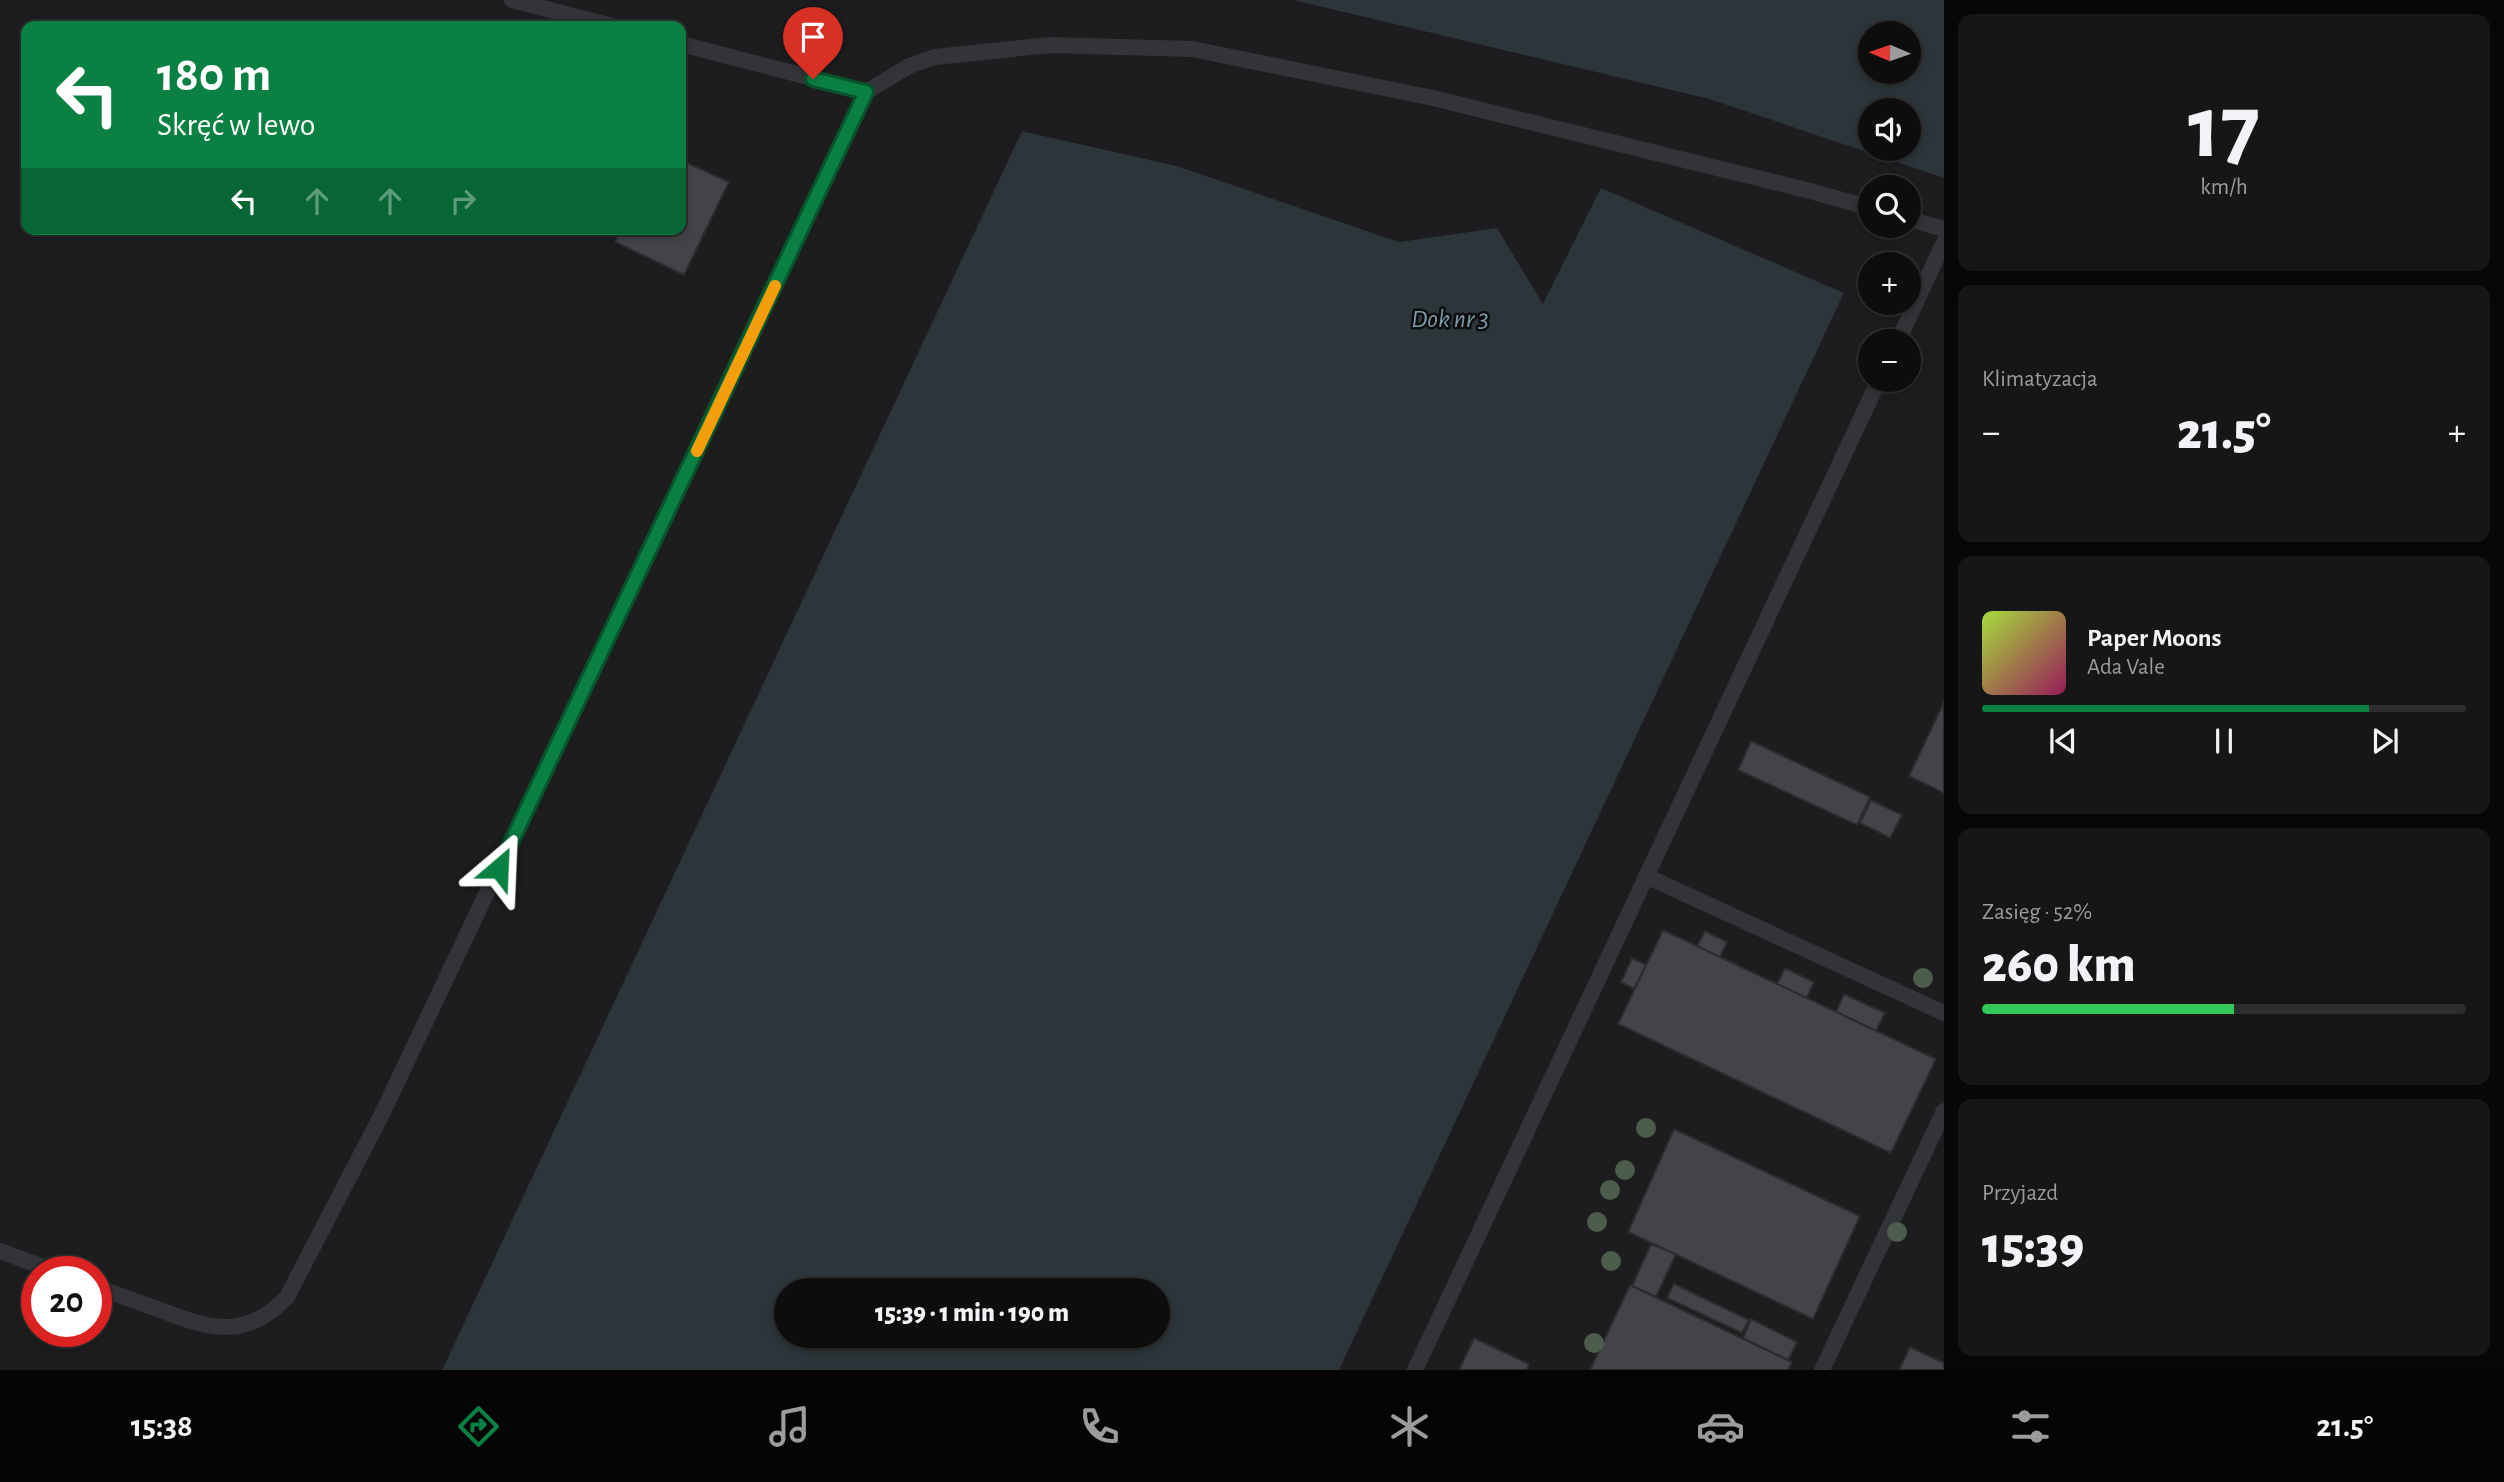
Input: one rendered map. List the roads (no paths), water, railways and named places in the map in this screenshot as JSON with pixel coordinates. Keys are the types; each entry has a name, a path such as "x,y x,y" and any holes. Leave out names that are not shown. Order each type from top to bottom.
{"lane":[{"path":"512,0 593,21"},
{"path":"686,45 866,92"},
{"path":"112,1293 187,1321 213,1327 235,1327 255,1321 270,1314 287,1297 381,1116 866,92 909,66 935,57 1050,45 1192,49 1433,98 1858,204"},
{"path":"1921,222 1944,229"},
{"path":"1904,329 1944,243"},
{"path":"1415,1370 1874,392"},
{"path":"1646,876 1944,1013"},
{"path":"1822,1370 1944,1111"},
{"path":"0,1251 21,1259"}],"water":[{"path":"1293,0 1944,0 1944,178 1893,161 1921,161 1921,98 1858,98 1858,149 1709,99"},
{"name":"Dok nr 3","path":"1022,131 1177,166 1399,242 1497,228 1543,304 1601,188 1844,293 1339,1370 442,1370"}]}
